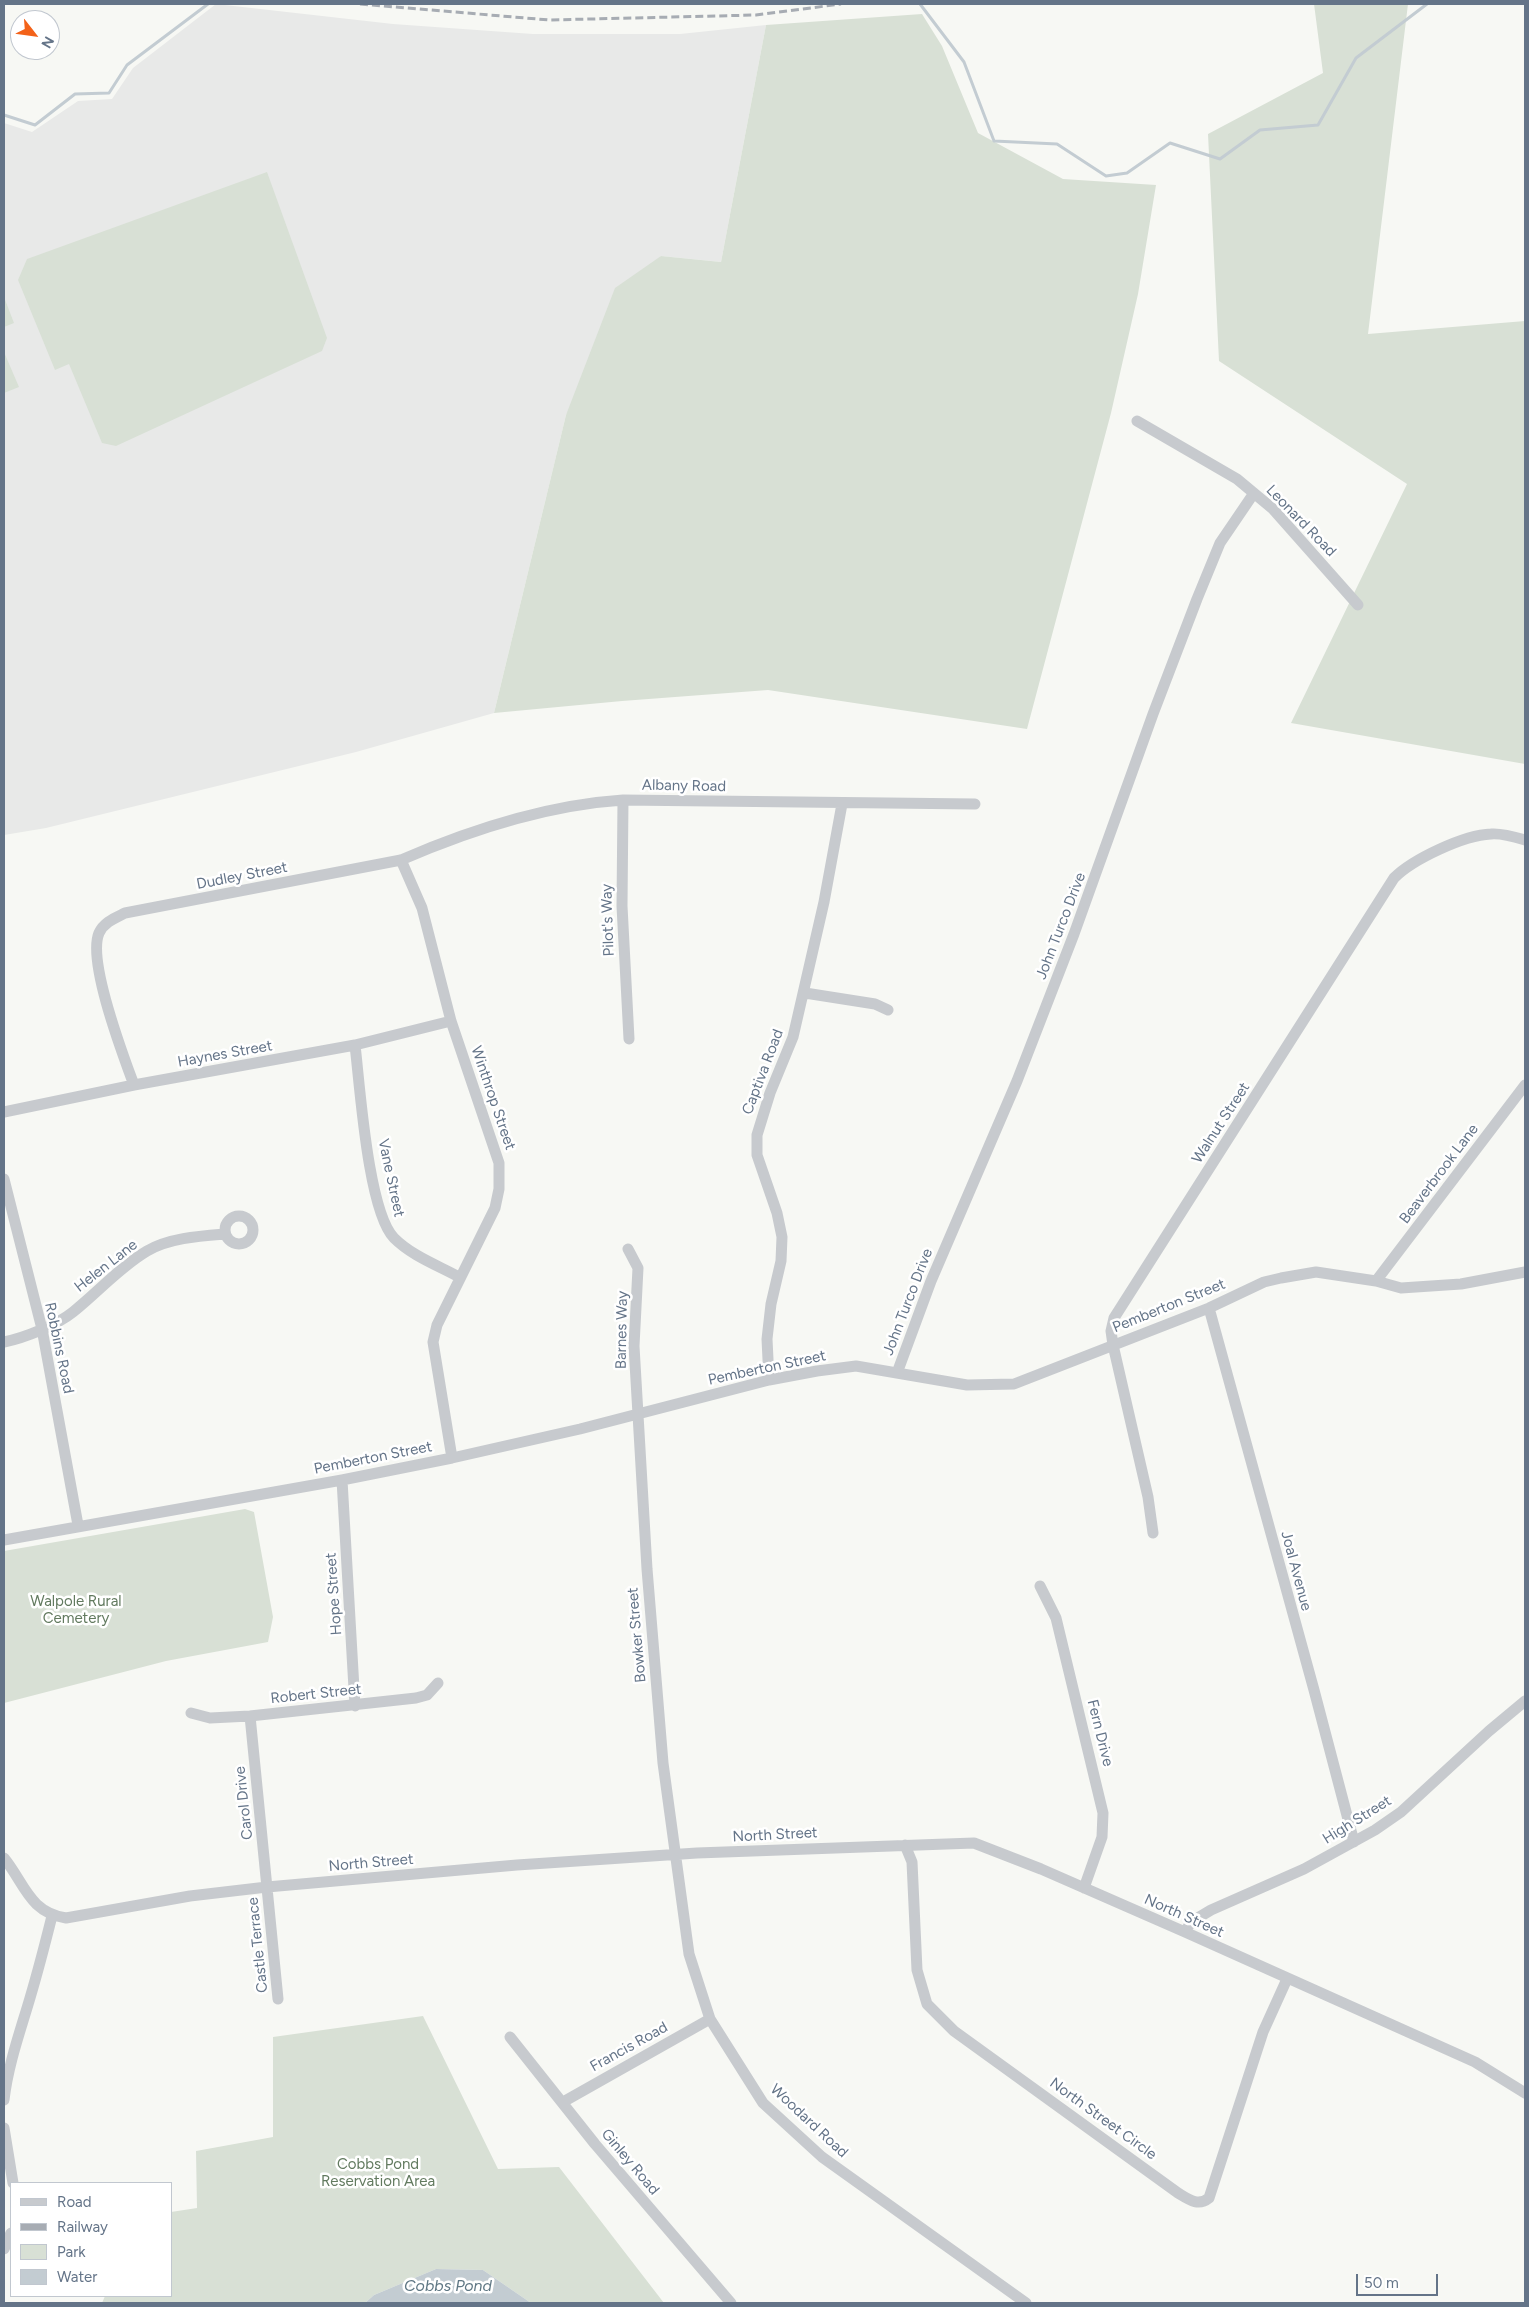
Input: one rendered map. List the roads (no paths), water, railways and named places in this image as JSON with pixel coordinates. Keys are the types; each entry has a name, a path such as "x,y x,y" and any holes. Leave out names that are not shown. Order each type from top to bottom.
{"street":[{"name":"Leonard Road","path":"1137,421 1237,479 1273,509 1358,605"},
{"name":"John Turco Drive","path":"897,1373 931,1281 1017,1081 1071,943 1197,599 1220,543 1254,494"},
{"name":"Albany Road","path":"401,860 435,845 522,818 588,802 623,800 842,804 975,804"},
{"name":"Pilot's Way","path":"623,800 622,906 629,1039"},
{"name":"Captiva Road","path":"769,1380 767,1339 771,1304 781,1261 782,1236 777,1212 757,1155 757,1134 770,1094 793,1037 805,993 842,804"},
{"name":"Walnut Street","path":"1153,1533 1148,1497 1113,1345 1111,1331 1114,1318 1394,878 1421,860 1467,838 1492,834 1525,840"},
{"name":"Dudley Street","path":"134,1085 117,1037 101,979 97,953 98,936 108,922 125,913 401,860"},
{"name":"Winthrop Street","path":"401,860 422,908 451,1021 499,1164 499,1189 495,1208 436,1325 433,1342 452,1458"},
{"path":"805,993 875,1004 888,1010"},
{"name":"Haynes Street","path":"4,1112 134,1085 355,1045 451,1021"},
{"name":"Vane Street","path":"355,1045 370,1168 383,1223 393,1237 409,1252 460,1277"},
{"name":"Beaverbrook Lane","path":"1376,1280 1525,1085"},
{"name":"Robbins Road","path":"4,1179 42,1329 78,1525"},
{"name":"Helen Lane","path":"4,1342 42,1329 72,1313 107,1282 148,1250 195,1237 225,1234"},
{"name":"Barnes Way","path":"628,1248 638,1268 634,1346 639,1414"},
{"name":"Pemberton Street","path":"4,1540 78,1525 342,1480 452,1458 639,1414 769,1380 856,1366 967,1385 1014,1384 1209,1308 1264,1282 1316,1272 1376,1280 1401,1288 1461,1284 1525,1272"},
{"name":"Joal Avenue","path":"1209,1308 1354,1842"},
{"name":"Bowker Street","path":"639,1414 650,1614 663,1762 674,1854"},
{"name":"Hope Street","path":"342,1480 355,1706"},
{"name":"Fern Drive","path":"1040,1586 1056,1618 1103,1813 1102,1837 1084,1888"},
{"name":"Robert Street","path":"191,1713 210,1718 355,1706 427,1695 438,1683"},
{"name":"High Street","path":"1185,1932 1191,1922 1211,1910 1304,1869 1354,1842 1401,1812 1489,1731 1525,1701"},
{"name":"Carol Drive","path":"250,1716 267,1887"},
{"name":"North Street","path":"52,1916 66,1918 190,1896 267,1887 674,1854 905,1844 974,1843 1185,1932 1475,2062 1525,2093"},
{"name":"North Street Circle","path":"905,1844 912,1862 917,1970 927,2004 954,2031 1178,2193 1195,2202 1205,2201 1209,2198 1263,2032 1287,1979"},
{"name":"Woodard Road","path":"674,1854 689,1954 710,2019 764,2104 822,2156 1026,2303"},
{"path":"4,1858 35,1904 52,1916 40,1967 14,2048 7,2076 4,2100"},
{"name":"Castle Terrace","path":"267,1887 278,1999"},
{"name":"Francis Road","path":"563,2102 710,2019"},
{"name":"Ginley Road","path":"510,2037 595,2144 730,2303"},
{"path":"4,2128 13,2182"},
{"path":"4,2249 10,2235"}],"water":[{"name":"Cobbs Pond","path":"436,2269 483,2270 531,2303 365,2303 374,2295"}],"waterway":[{"path":"4,115 35,125 75,94 109,93 127,65 208,4"},
{"path":"920,4 964,62 994,141 1057,144 1106,176 1127,173 1170,143 1220,159 1260,130 1318,125 1356,58 1427,4"}],"railway":[{"path":"360,4 549,20 756,15 841,4"}],"park label":[{"name":"Walpole Rural Cemetery","path":"76,1610"},
{"name":"Cobbs Pond Reservation Area","path":"378,2174"}]}
